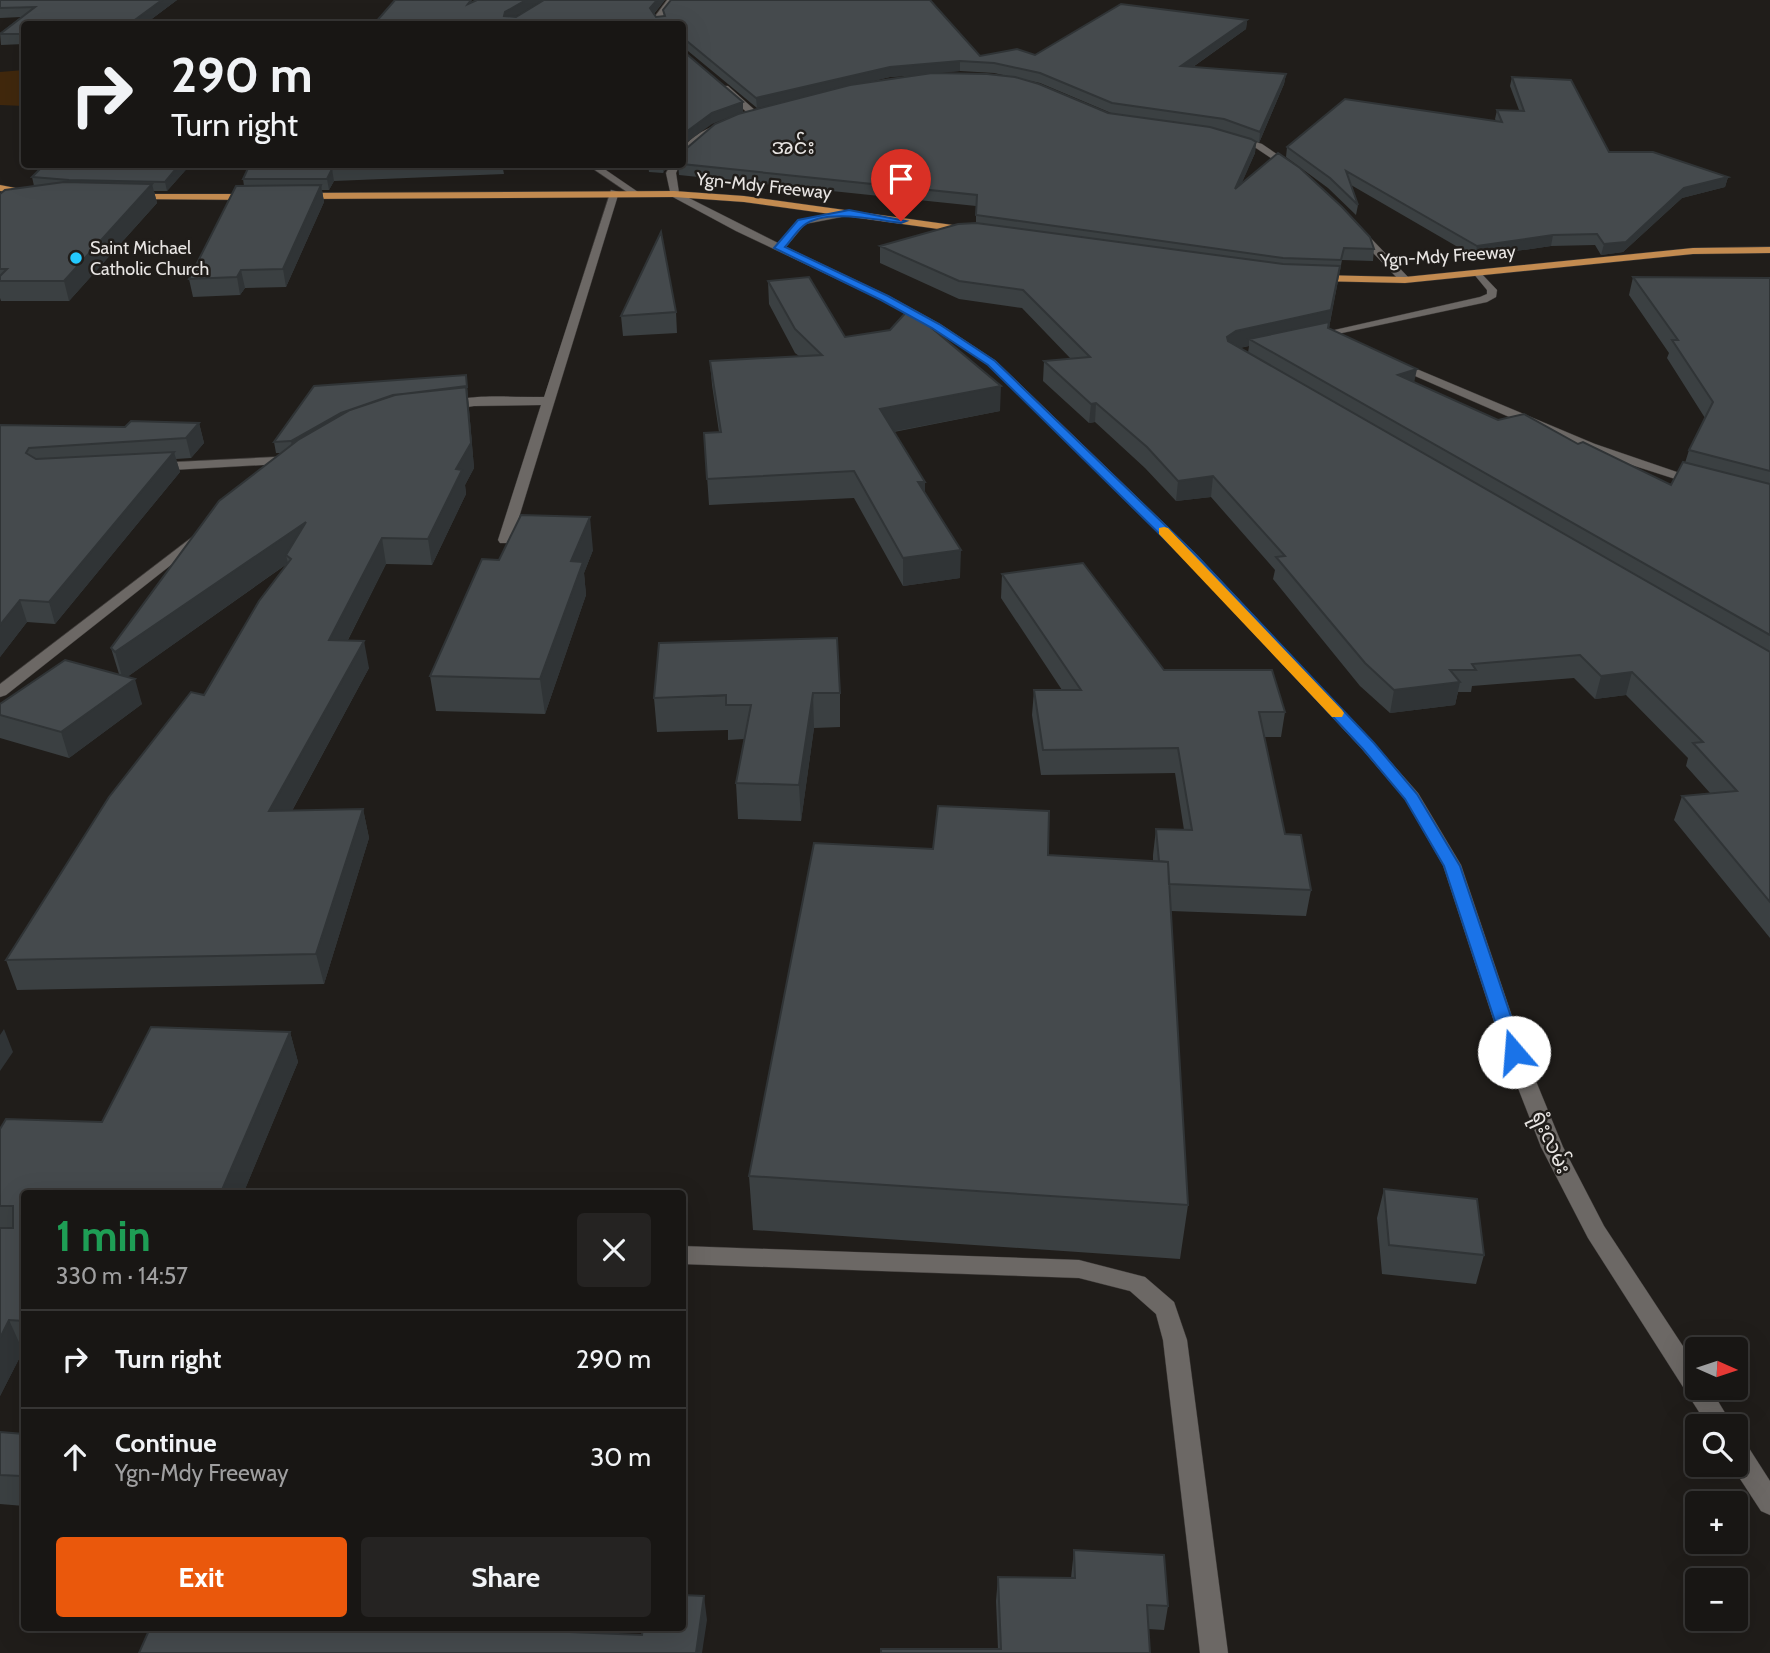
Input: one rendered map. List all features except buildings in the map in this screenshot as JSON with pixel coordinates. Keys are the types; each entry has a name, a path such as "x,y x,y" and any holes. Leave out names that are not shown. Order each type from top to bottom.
{"main road":[{"path":"0,188 48,193"},
{"name":"Ygn-Mdy Freeway","path":"285,196 614,192 674,194 744,199 972,231"},
{"path":"125,197 271,196"},
{"name":"Ygn-Mdy Freeway","path":"1304,277 1405,280 1693,251 1770,250"}],"street":[{"path":"658,21 671,0"},
{"path":"713,77 754,114"},
{"path":"744,117 767,111"},
{"path":"686,151 696,139 713,128 734,121"},
{"path":"1219,136 1259,146 1304,175"},
{"path":"596,168 633,192"},
{"path":"674,168 671,173 674,194"},
{"path":"505,540 614,192"},
{"name":"ရုံးလမ်း","path":"674,194 885,298 936,326 992,363 1192,558 1368,746 1412,797 1452,866 1514,1052 1552,1147 1596,1232 1713,1414"},
{"path":"24,201 36,200"},
{"path":"779,248 802,222 849,213"},
{"path":"1350,223 1405,280"},
{"path":"1299,339 1483,300 1492,295 1492,290 1478,273"},
{"path":"1325,333 1351,344"},
{"path":"1388,360 1590,447 1711,486"},
{"path":"435,408 474,402 550,401"},
{"path":"136,468 303,456 275,477"},
{"path":"0,692 220,520"},
{"path":"686,1255 1079,1269 1137,1284 1166,1310 1175,1340 1214,1653"},
{"path":"1748,1469 1770,1503"}],"shaded area":[{"path":"21,70 21,106 0,105 0,72"}],"slow traffic":[{"path":"1164,531 1337,713"}],"place":[{"name":"Saint Michael Catholic Church","path":"76,258"}],"district":[{"name":"အင်း","path":"793,146"}],"route":[{"path":"901,221 849,213 818,217 802,222 779,248 885,298 936,326 992,363 1192,558 1368,746 1412,797 1452,866 1514,1052"}]}
